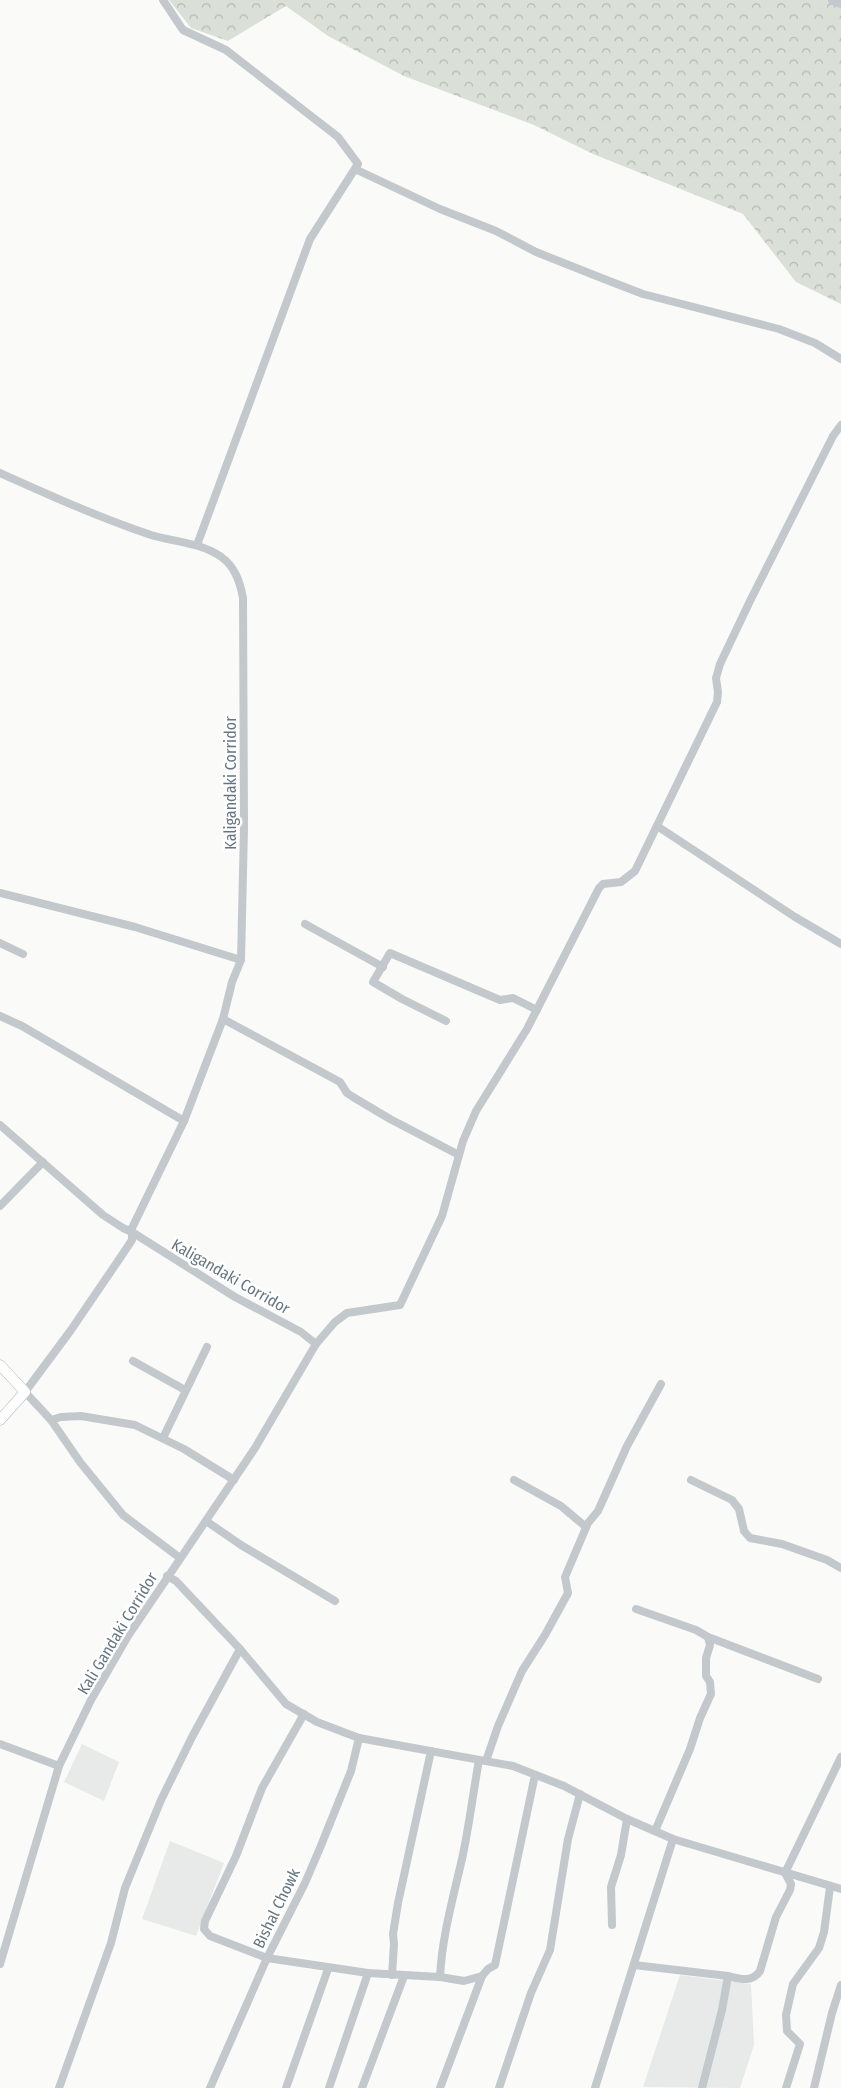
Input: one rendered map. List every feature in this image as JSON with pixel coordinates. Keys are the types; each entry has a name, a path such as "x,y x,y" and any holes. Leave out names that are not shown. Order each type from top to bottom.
{"main road":[{"path":"0,1365 25,1392 0,1420"}],"street":[{"path":"163,0 183,30 226,50 338,136 358,164 310,239 197,545"},
{"path":"832,0 841,4"},
{"path":"355,170 440,209 496,231 536,252 604,279 644,294 779,330 815,344 841,359"},
{"path":"223,1019 340,1082 347,1093 353,1097 390,1119 459,1155 476,1112 528,1029 599,888 603,884 620,882 635,870 717,702 716,678 720,664 750,600 833,436 841,425"},
{"name":"Kaligandaki Corridor","path":"0,473 153,535 197,545 221,557 233,569 241,584 243,598 244,828 241,960 232,982 223,1019 184,1121 132,1228 132,1232"},
{"path":"657,826 780,907 841,944"},
{"path":"0,893 135,927 241,960"},
{"path":"305,924 382,967"},
{"path":"0,944 23,954"},
{"path":"446,1021 402,999 374,982 390,954 500,1000 513,998 537,1010"},
{"path":"0,1016 22,1026 184,1121"},
{"name":"Kaligandaki Corridor","path":"0,1125 103,1214 123,1228 235,1297 301,1332 316,1344"},
{"name":"Kali Gandaki Corridor","path":"0,1964 59,1766 91,1700 128,1636 255,1448 316,1344 335,1322 347,1313 400,1304 442,1216 459,1155"},
{"path":"0,1206 43,1162"},
{"path":"132,1232 132,1240 120,1258 71,1330 25,1392 51,1420 80,1462 123,1515 180,1558"},
{"path":"163,1438 207,1348"},
{"path":"132,1361 185,1390"},
{"path":"440,1977 449,1916 482,1761 522,1670 545,1635 568,1592 565,1577 586,1527 598,1510 627,1446 661,1384"},
{"path":"51,1420 60,1417 81,1416 136,1425 163,1438 234,1480"},
{"path":"514,1480 561,1506 586,1527"},
{"path":"691,1480 732,1500 739,1509 744,1531 750,1538 782,1544 827,1560 841,1568"},
{"path":"206,1521 241,1546 335,1601"},
{"path":"168,1576 240,1649 286,1704 317,1722 359,1738 513,1766 580,1794 627,1819 673,1840 841,1889"},
{"path":"636,1609 696,1630 708,1637 818,1678"},
{"path":"655,1831 711,1694 710,1682 706,1676 706,1658 710,1645 708,1637"},
{"path":"58,2088 111,1943 125,1888 158,1808 192,1737 240,1649"},
{"path":"304,1714 262,1788 236,1856 205,1921 204,1930 210,1936 267,1958 368,1973 440,1977 464,1981 482,1976"},
{"name":"Bishal Chowk","path":"210,2088 267,1958 305,1883 320,1848 351,1771 359,1738"},
{"path":"0,1744 59,1766"},
{"path":"392,1975 393,1934 405,1865 431,1752"},
{"path":"784,1873 841,1757"},
{"path":"440,2088 482,1976 495,1965 536,1775"},
{"path":"499,2088 531,1993 550,1950 562,1873 580,1794"},
{"path":"612,1925 611,1887 621,1855 627,1819"},
{"path":"595,2088 673,1840"},
{"path":"634,1965 752,1979 756,1977 760,1971 776,1917 790,1890 791,1884 784,1873"},
{"path":"786,2088 800,2044 787,2031 786,2015 793,1984 819,1948 824,1932 830,1887"},
{"path":"286,2088 328,1968"},
{"path":"329,2088 368,1973"},
{"path":"362,2088 404,1976"},
{"path":"702,2088 722,2010 728,1976"},
{"path":"814,2088 832,2013 841,1986"}],"shaded area":[{"path":"82,1744 119,1762 104,1801 64,1782"},
{"path":"170,1841 224,1863 196,1936 142,1919"},
{"path":"680,1975 751,1984 754,2045 740,2088 643,2087"}],"green space":[{"path":"169,0 841,0 841,304 796,282 743,214 593,154 534,125 404,76 328,36 286,6 228,41 191,28"}]}
